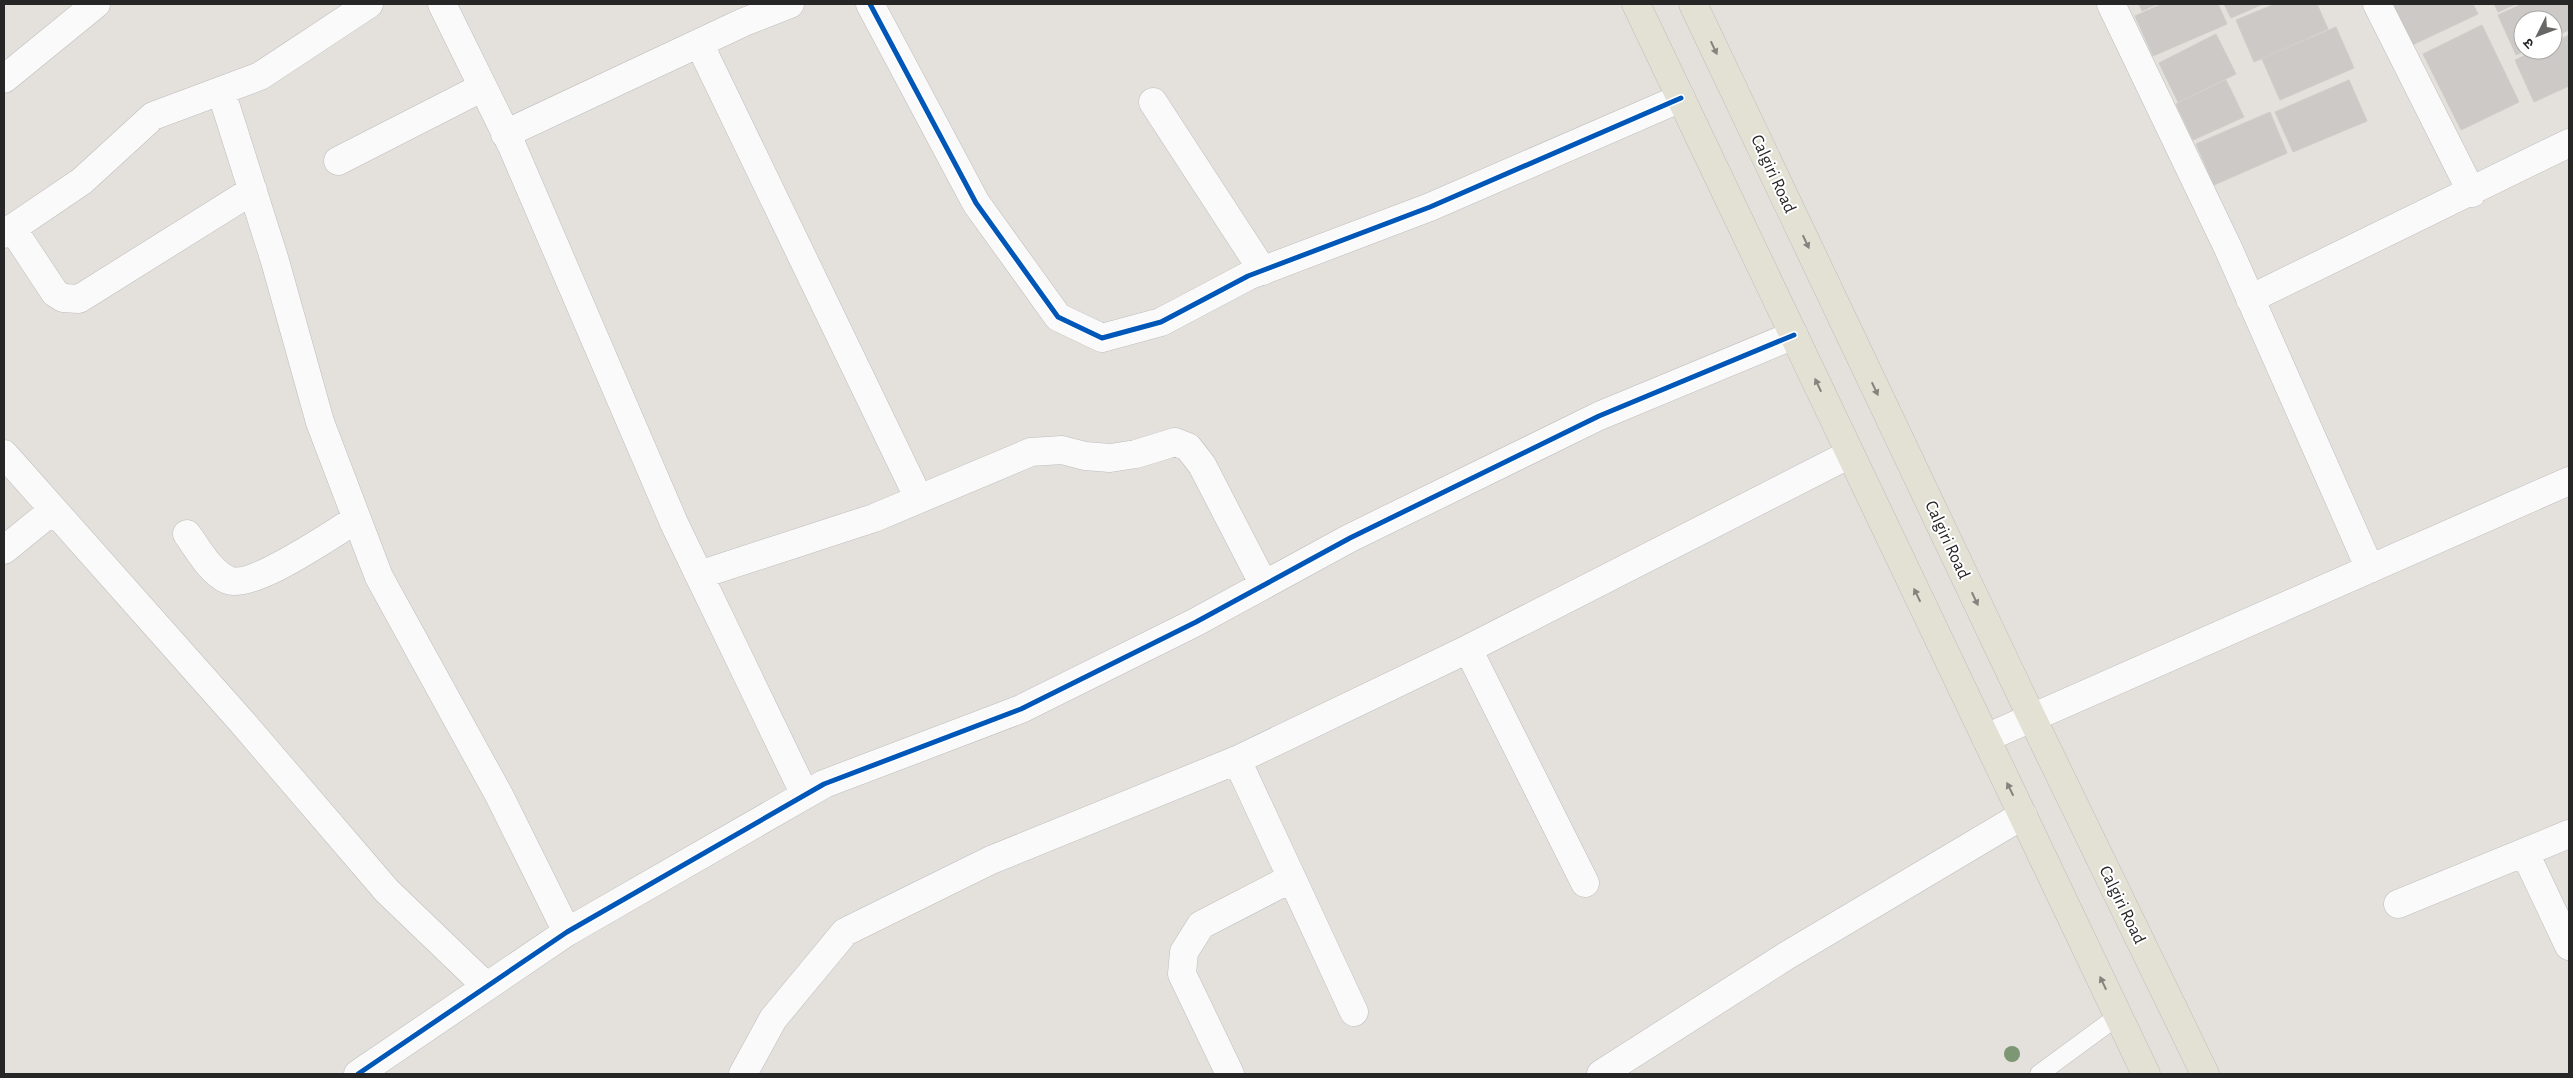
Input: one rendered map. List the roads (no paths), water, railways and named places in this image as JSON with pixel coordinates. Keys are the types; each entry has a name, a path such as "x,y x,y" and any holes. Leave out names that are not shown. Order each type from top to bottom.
{"main road":[{"path":"1636,4 2146,1074"},
{"name":"Calgiri Road","path":"1693,4 2032,718 2205,1074"}],"street":[{"path":"4,79 96,4"},
{"path":"253,190 79,299 63,298 55,293 8,231 82,181 153,116 260,76 369,4"},
{"path":"442,4 505,134 674,523 805,795"},
{"path":"505,134 699,43 790,4"},
{"path":"870,4 976,203 1058,317 1102,338 1161,322 1248,276 1430,206 1681,98"},
{"path":"2111,4 2250,299 2370,569"},
{"path":"2377,4 2472,193"},
{"path":"699,43 919,499"},
{"path":"338,161 483,87"},
{"path":"221,91 275,261 320,422 379,577 499,795 567,932"},
{"path":"1153,102 1263,271"},
{"path":"2250,299 2472,193 2569,143"},
{"path":"358,1074 567,932 824,784 1020,709 1196,622 1350,538 1600,416 1794,335"},
{"path":"699,575 874,518 1031,452 1062,450 1085,456 1110,458 1136,454 1175,442 1188,447 1202,465 1264,585"},
{"path":"4,454 52,511 242,722 387,890 486,986"},
{"path":"743,1074 773,1019 845,932 991,860 1236,760 1468,649 1850,454"},
{"path":"1986,738 2569,481"},
{"path":"4,550 52,511"},
{"path":"187,534 211,567 228,580 251,579 275,569 357,519"},
{"path":"1468,649 1585,883"},
{"path":"1236,760 1290,879 1354,1012"},
{"path":"1601,1074 1786,956 2023,815"},
{"path":"2398,904 2569,834"},
{"path":"2525,853 2569,946"},
{"path":"1230,1074 1182,974 1184,952 1201,925 1290,879"}],"lane":[{"path":"2039,1074 2118,1016"}]}
